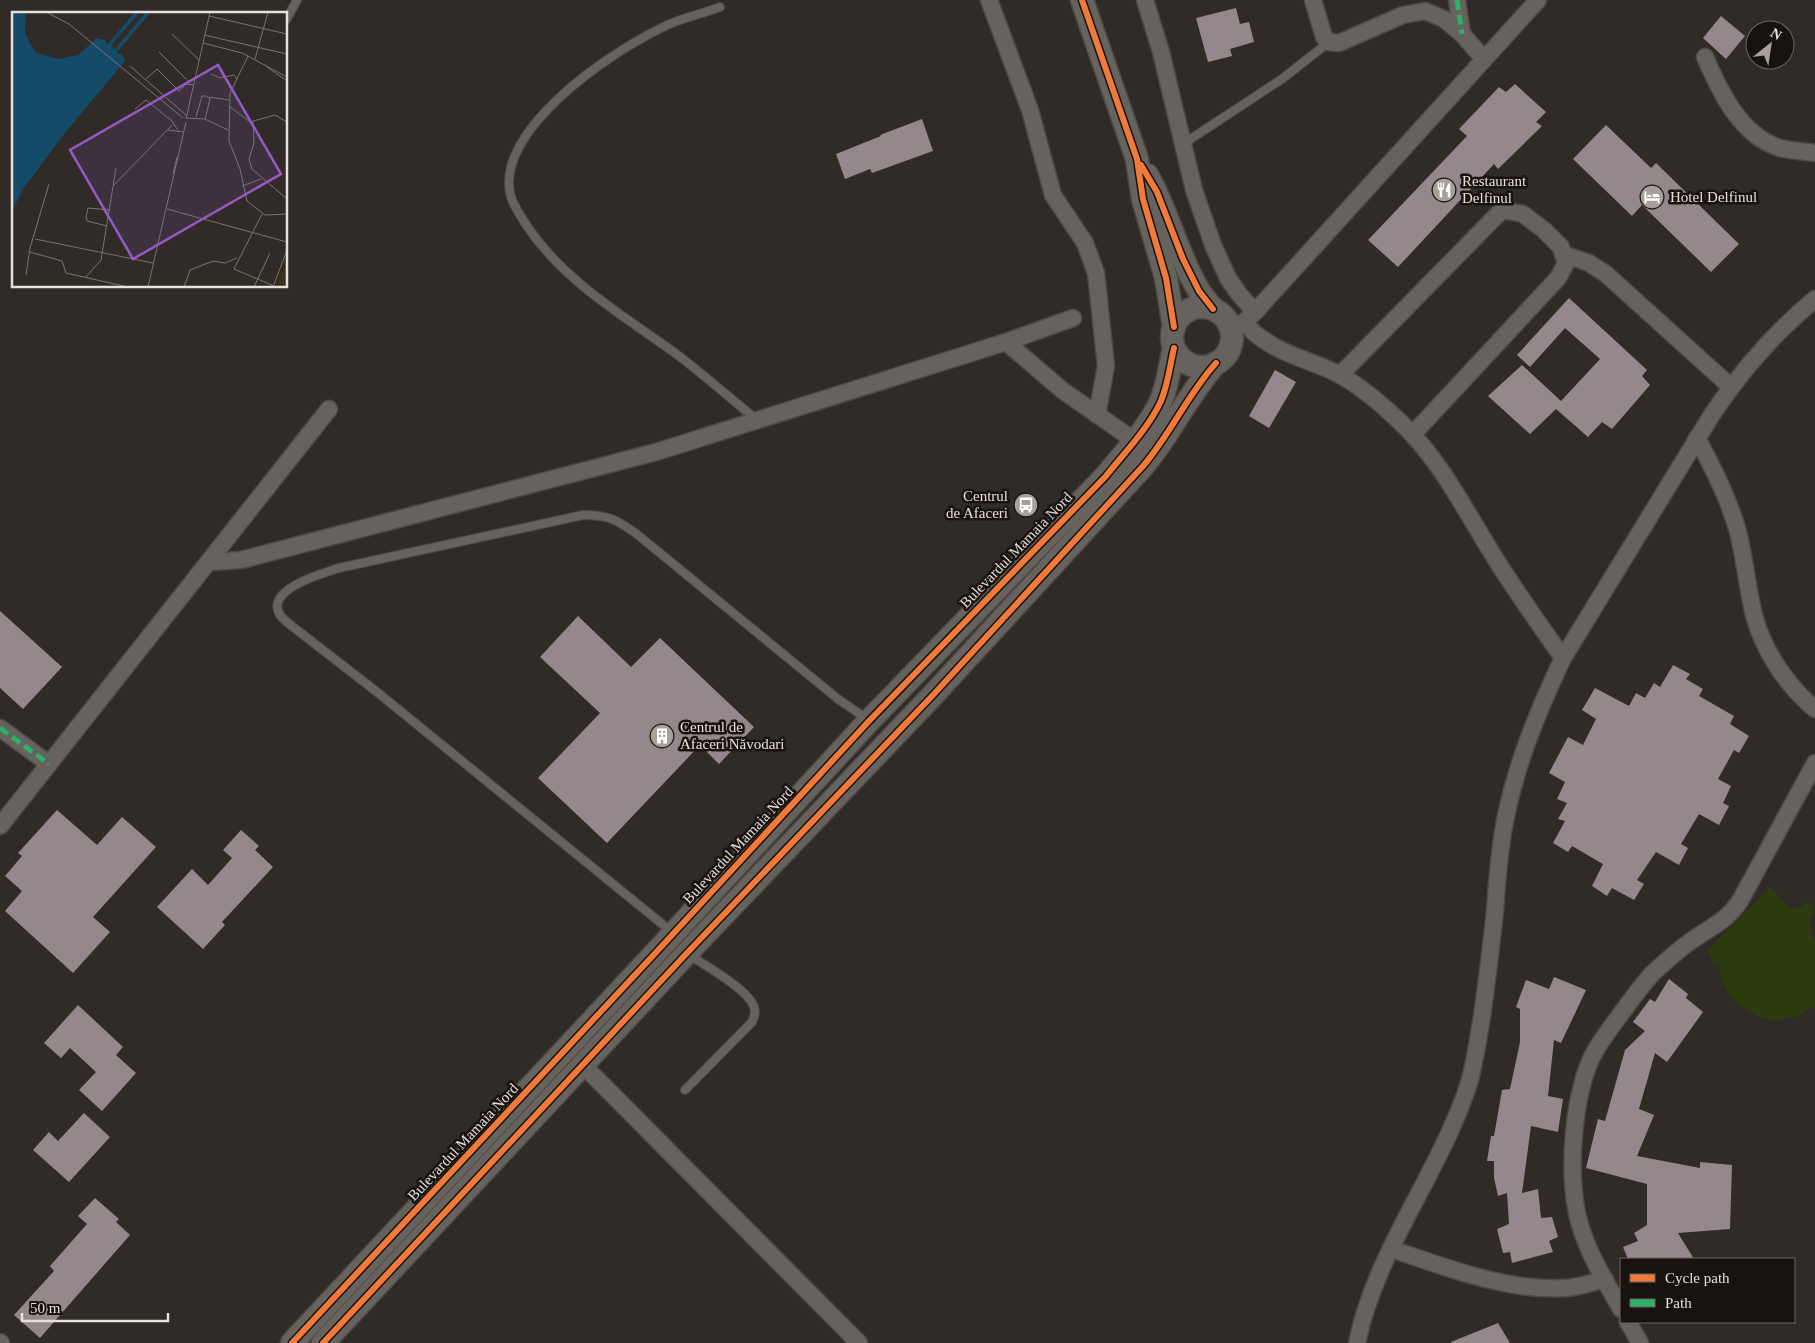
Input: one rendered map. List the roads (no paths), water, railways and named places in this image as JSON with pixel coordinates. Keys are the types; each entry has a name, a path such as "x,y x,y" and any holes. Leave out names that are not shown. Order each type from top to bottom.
{"main road":[{"name":"Bulevardul Mamaia Nord","path":"292,1343 674,933 869,720 1106,476 1135,442 1161,400 1174,338 1166,278 1143,199 1137,159 1082,0"},
{"name":"Bulevardul Mamaia Nord","path":"1137,159 1157,192 1183,259 1199,291 1213,309 1227,321 1243,321"},
{"path":"1213,309 1193,308 1184,312 1177,320 1174,338 1180,356 1187,363 1206,366 1216,363"},
{"path":"323,1343 686,953 933,695 1144,465 1169,431 1200,380 1229,349 1243,321"}],"street":[{"path":"989,0 1030,110 1053,195 1085,244 1096,273 1106,366 1097,415"},
{"path":"1145,0 1161,52 1194,190 1212,244 1228,278 1239,294 1243,321 1259,337 1272,346 1340,375 1371,397 1413,434 1443,471 1494,556 1563,658"},
{"path":"1313,0 1324,37 1329,42 1340,43 1403,15 1425,11 1444,19 1462,34 1484,59"},
{"path":"1457,0 1462,34"},
{"path":"1243,321 1538,0"},
{"path":"1705,57 1716,82 1732,108 1754,134 1781,148 1815,154"},
{"path":"1340,375 1502,210 1523,214 1537,225 1561,247 1566,263 1558,278 1413,434"},
{"path":"1563,254 1589,263 1606,274 1731,387"},
{"path":"1357,1343 1368,1302 1391,1249 1442,1146 1469,1083 1476,1054 1489,963 1499,860 1512,787 1525,745 1563,658 1697,438 1731,387 1777,332 1815,299"},
{"path":"210,562 241,560 656,452 1006,342 1073,318"},
{"path":"1006,342 1062,390 1135,442"},
{"path":"0,826 330,409"},
{"path":"1697,438 1720,484 1738,532 1754,614 1761,637 1773,660 1789,681 1815,709"},
{"path":"0,728 49,764"},
{"path":"1620,1307 1588,1246 1577,1214 1573,1184 1573,1149 1580,1091 1589,1065 1603,1039 1634,996 1652,975 1678,951 1730,915 1740,901 1815,762"},
{"path":"582,1065 859,1343"},
{"path":"1391,1249 1462,1273 1533,1288 1571,1288 1605,1280"},
{"path":"1629,1323 1640,1343"}],"lane":[{"path":"288,16 297,0"},
{"path":"720,7 665,26 626,48 588,74 557,99 538,119 522,142 511,167 510,192 515,208 536,240 561,267 612,309 676,354 757,420"},
{"path":"1183,144 1282,79 1329,42"},
{"path":"674,933 377,692 288,623 279,614 278,604 280,597 291,587 306,579 339,568 583,516 602,515 619,522 638,535 838,699 869,720"},
{"path":"685,1090 752,1022 755,1014 754,1007 749,998 738,988 686,953"}],"place":[{"name":"Restaurant Delfinul","path":"1444,190"},
{"name":"Hotel Delfinul","path":"1652,197"},
{"name":"Centrul de Afaceri","path":"1026,505"},
{"name":"Centrul de Afaceri Năvodari","path":"662,736"}]}
